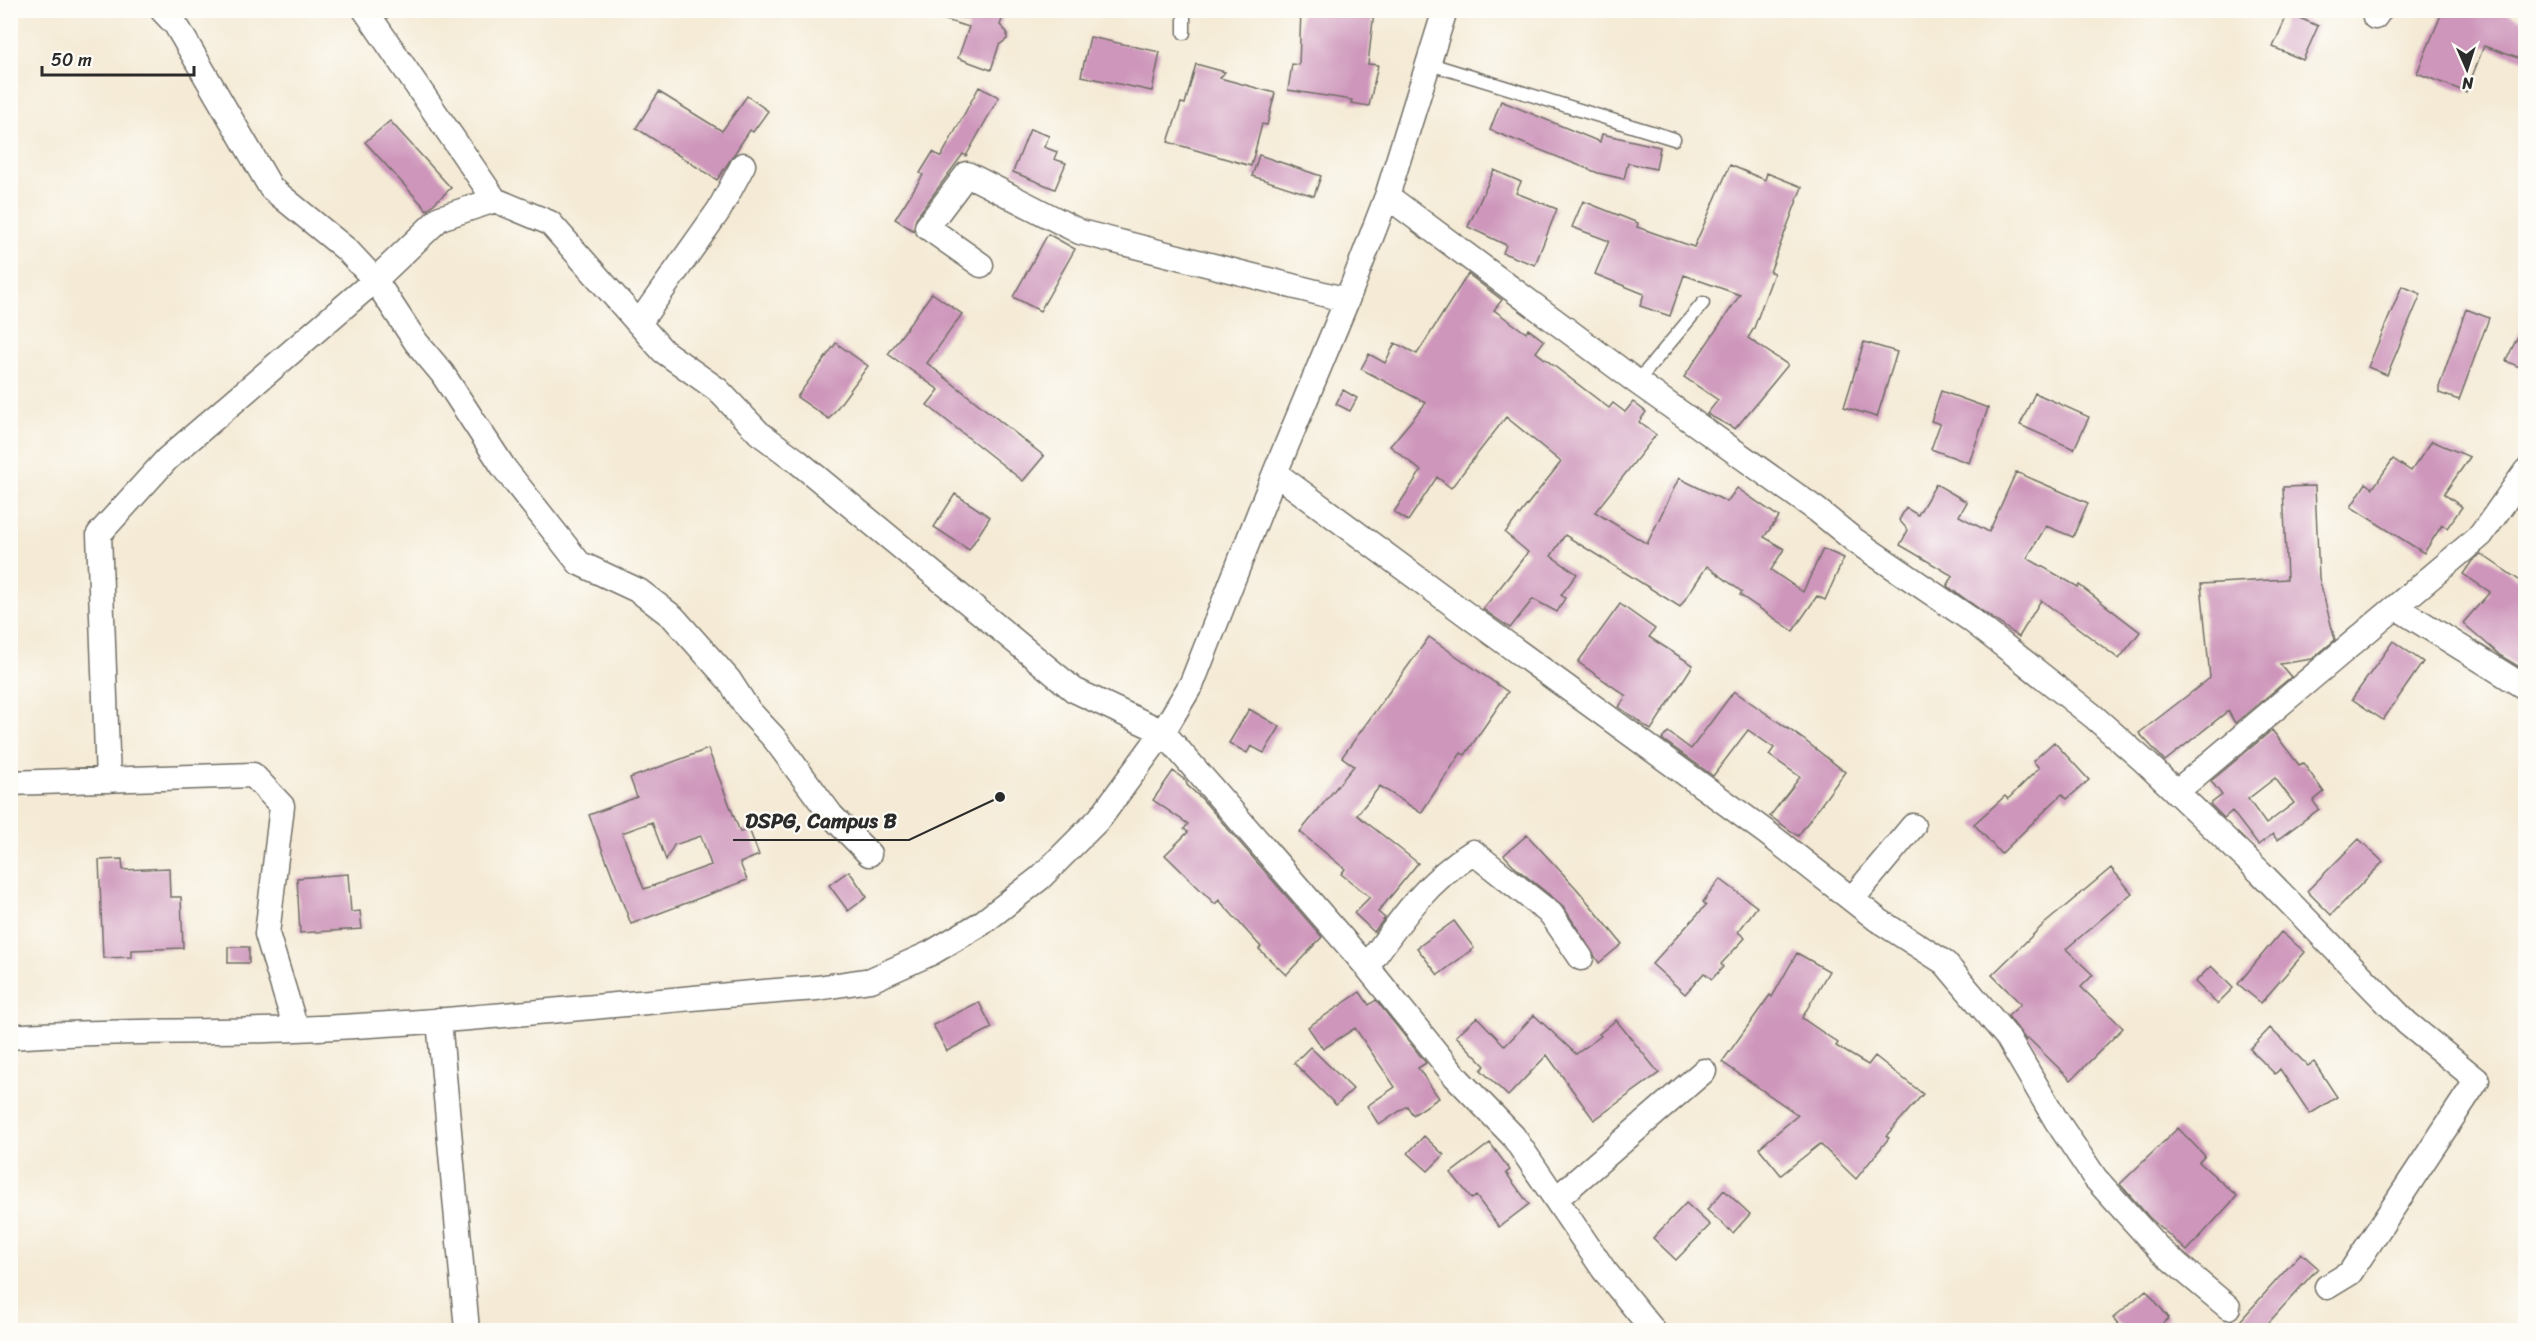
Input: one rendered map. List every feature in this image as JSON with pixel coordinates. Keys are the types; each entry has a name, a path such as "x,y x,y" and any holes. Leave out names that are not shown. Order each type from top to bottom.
{"street":[{"path":"162,10 176,25 271,188 347,250 375,280 416,342 442,373 504,468 579,563 639,591 673,617 729,680 748,711 774,738 831,815 869,854"},
{"path":"365,10 495,200 550,223 663,351 718,390 759,433 797,461 1074,690 1163,732 1367,967 1455,1076 1513,1136 1604,1270 1653,1330"},
{"path":"10,1037 64,1033 296,1029 440,1020 817,988 871,980 931,953 982,923 1040,878 1100,818 1163,732 1192,683 1387,196 1445,10"},
{"path":"639,323 719,210 742,165"},
{"path":"981,265 927,227 967,174 1080,232 1347,300"},
{"path":"1387,196 1637,382 1817,510 1854,540 1970,619 2093,716 2261,873 2407,1023 2477,1080 2350,1272 2327,1287"},
{"path":"108,780 99,534 167,459 375,280 440,218 495,200"},
{"path":"2176,792 2481,535 2526,471"},
{"path":"1275,473 1767,832 1878,920 1945,963 2008,1038 2056,1119 2095,1178 2160,1250 2228,1307"},
{"path":"2396,607 2526,688"},
{"path":"10,783 253,775 282,806 267,934 296,1029"},
{"path":"1852,899 1913,826"},
{"path":"1367,967 1403,915 1448,868 1473,852 1551,914 1581,958"},
{"path":"440,1020 467,1330"},
{"path":"1557,1198 1704,1071"}],"lane":[{"path":"1184,10 1184,33"},
{"path":"1430,64 1674,139"},
{"path":"1637,382 1703,303"}],"building":[{"path":"929,10 993,10 1004,14 1000,25 1007,32 1007,39 999,45 991,70 958,58 969,27 929,15"},
{"path":"1301,10 1374,12 1368,64 1378,65 1369,106 1351,103 1352,100 1288,90 1292,64 1299,65"},
{"path":"2443,10 2496,10 2526,21 2526,61 2484,46 2466,92 2417,73"},
{"path":"2288,13 2318,26 2303,60 2273,47"},
{"path":"1090,37 1160,52 1152,91 1081,76"},
{"path":"1196,64 1225,72 1220,78 1275,93 1267,125 1262,124 1251,166 1168,142 1181,103 1185,104"},
{"path":"979,87 999,97 966,156 963,154 916,218 914,231 895,219 923,175 920,173 933,152 941,157"},
{"path":"659,92 722,131 747,96 768,111 753,132 750,130 717,180 636,128"},
{"path":"1501,101 1600,142 1602,134 1660,147 1656,169 1628,163 1624,179 1598,173 1490,130"},
{"path":"390,121 451,188 427,210 365,142"},
{"path":"1030,129 1049,136 1044,147 1057,152 1054,159 1066,163 1055,189 1013,172"},
{"path":"1259,155 1321,176 1314,196 1252,176"},
{"path":"1730,165 1765,180 1767,173 1802,187 1770,272 1774,273 1754,328 1748,338 1788,365 1735,429 1707,414 1718,400 1684,377 1740,295 1684,275 1670,316 1640,306 1644,294 1595,274 1609,241 1572,227 1583,201 1638,223 1637,227 1694,247"},
{"path":"1494,170 1521,182 1516,193 1557,209 1535,265 1503,253 1506,245 1468,227"},
{"path":"1048,234 1075,249 1040,311 1013,297"},
{"path":"1468,274 1502,300 1494,310 1526,333 1528,329 1544,341 1536,352 1609,408 1613,403 1625,412 1633,402 1646,412 1639,422 1656,435 1595,512 1647,544 1679,478 1727,502 1737,488 1779,517 1764,537 1784,549 1771,570 1803,592 1823,549 1844,558 1825,600 1817,596 1793,631 1740,595 1742,592 1707,566 1680,607 1565,535 1551,556 1577,574 1561,595 1565,598 1557,612 1533,599 1510,628 1483,609 1528,552 1505,533 1561,462 1506,417 1451,488 1437,477 1408,521 1394,512 1421,471 1390,446 1426,403 1361,369 1369,354 1385,363 1395,343 1417,354"},
{"path":"2402,286 2421,294 2387,375 2368,367"},
{"path":"932,293 962,314 927,363 1044,456 1023,481 927,405 939,390 888,354"},
{"path":"2466,309 2489,318 2459,400 2439,393 2439,387"},
{"path":"2526,319 2526,370 2506,361"},
{"path":"1864,342 1897,352 1877,417 1844,407"},
{"path":"836,343 868,366 829,419 797,397"},
{"path":"1343,390 1357,398 1350,411 1336,404"},
{"path":"1941,391 1988,408 1969,463 1931,449 1940,424 1931,421"},
{"path":"2035,393 2089,417 2074,449 2020,425"},
{"path":"2432,441 2470,457 2444,494 2462,507 2447,528 2442,525 2424,553 2351,507 2366,483 2373,488 2393,459 2411,471"},
{"path":"2016,472 2088,503 2073,537 2046,526 2027,558 2078,587 2079,585 2140,632 2119,659 2041,600 2019,637 1947,586 1953,576 1900,545 1908,530 1899,520 1906,508 1918,515 1936,484 1967,502 1959,516 1989,532"},
{"path":"2315,486 2319,578 2335,640 2312,659 2280,664 2291,677 2235,723 2228,711 2165,761 2139,733 2210,678 2201,584 2287,579 2283,487"},
{"path":"955,494 990,517 969,550 934,527"},
{"path":"2481,554 2526,585 2526,661 2521,668 2501,656 2463,623 2490,592 2463,574 2472,561"},
{"path":"1620,604 1655,629 1649,637 1693,665 1651,730 1619,707 1626,696 1578,662"},
{"path":"1429,637 1508,692 1465,755 1461,753 1421,813 1380,786 1357,815 1418,863 1378,912 1385,918 1374,932 1354,913 1370,897 1341,874 1345,869 1300,832 1354,766 1342,757"},
{"path":"2393,641 2423,662 2383,720 2352,699"},
{"path":"1734,691 1803,739 1845,772 1798,836 1770,816 1800,777 1769,755 1774,748 1748,730 1713,776 1662,739 1668,732 1691,749"},
{"path":"1249,709 1280,727 1264,753 1251,746 1247,753 1229,743"},
{"path":"2272,730 2299,765 2303,763 2324,792 2313,801 2319,809 2277,840 2273,834 2258,845 2232,811 2224,818 2210,804 2222,795 2211,781","holes":["2275,778 2294,803 2266,824 2248,799"]},
{"path":"2054,742 2089,780 2067,799 2062,794 2001,854 1974,824 2005,796 2008,799 2039,768 2033,761"},
{"path":"708,749 740,832 749,829 759,855 740,863 747,880 631,924 589,815 637,797 630,778","holes":["652,822 666,860 674,845 701,836 711,865 644,889 622,833"]},
{"path":"1173,771 1186,781 1187,785 1202,799 1322,937 1286,975 1259,949 1261,947 1219,900 1215,904 1165,855 1188,832 1184,829 1188,824 1153,800"},
{"path":"1527,835 1577,889 1622,944 1599,963 1563,906 1516,868 1504,855"},
{"path":"2359,839 2383,862 2331,915 2307,891"},
{"path":"122,859 123,870 169,868 170,897 181,897 183,948 132,950 132,957 103,958 99,860"},
{"path":"2111,868 2132,893 2066,949 2093,975 2081,987 2123,1028 2071,1080 2028,1038 2026,1040 2008,1016 2021,1004 1992,975 2043,925"},
{"path":"849,871 867,897 848,911 829,885"},
{"path":"348,874 351,912 360,911 362,929 300,933 297,878"},
{"path":"1720,879 1757,907 1738,932 1745,938 1721,964 1723,967 1712,979 1704,973 1685,994 1652,964 1706,905 1703,902"},
{"path":"1454,921 1474,948 1438,975 1417,948"},
{"path":"2281,932 2305,952 2261,1003 2238,984"},
{"path":"228,947 249,947 249,963 228,963"},
{"path":"1797,953 1829,971 1802,1018 1838,1043 1836,1046 1868,1065 1875,1056 1923,1094 1886,1136 1889,1138 1856,1179 1820,1144 1781,1175 1759,1148 1798,1115 1722,1062 1770,995 1772,997"},
{"path":"2211,966 2233,988 2217,1004 2195,982"},
{"path":"1360,992 1369,1005 1376,1000 1426,1063 1418,1068 1439,1098 1413,1115 1407,1106 1379,1125 1367,1106 1395,1087 1355,1028 1323,1049 1308,1027"},
{"path":"979,1002 992,1028 947,1051 933,1025"},
{"path":"1534,1015 1576,1054 1601,1036 1599,1034 1616,1020 1659,1073 1594,1120 1547,1055 1508,1096 1481,1070 1485,1066 1456,1036 1477,1017 1505,1046"},
{"path":"2270,1028 2308,1066 2314,1062 2337,1097 2310,1114 2280,1069 2275,1074 2250,1049"},
{"path":"1310,1047 1353,1089 1336,1105 1294,1063"},
{"path":"2178,1128 2205,1156 2199,1162 2237,1196 2187,1251 2149,1217 2120,1184"},
{"path":"1424,1136 1444,1155 1428,1171 1408,1153"},
{"path":"1490,1143 1510,1170 1506,1173 1529,1204 1499,1227 1476,1196 1472,1199 1451,1173"},
{"path":"1724,1190 1750,1214 1733,1233 1707,1210"},
{"path":"1686,1203 1710,1225 1676,1260 1653,1238"},
{"path":"2301,1253 2318,1268 2262,1330 2232,1330"},
{"path":"2146,1290 2169,1318 2155,1330 2124,1330 2113,1318"}],"place":[{"name":"DSPG, Campus B","path":"1000,797"}]}
